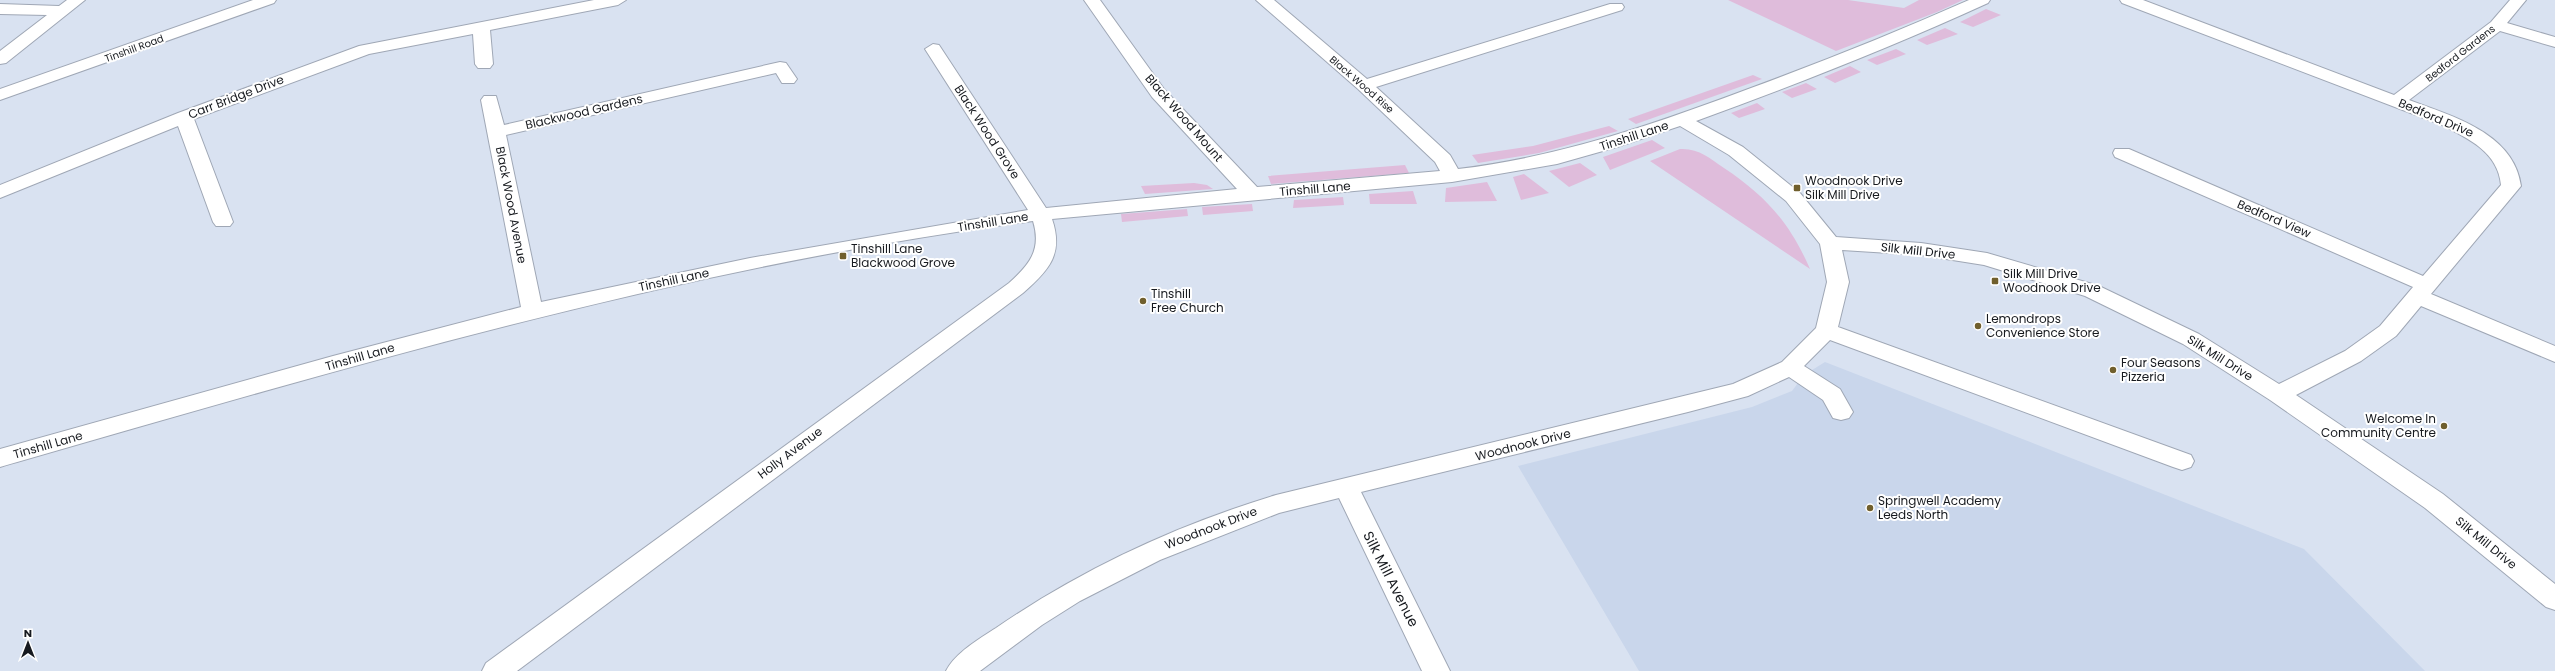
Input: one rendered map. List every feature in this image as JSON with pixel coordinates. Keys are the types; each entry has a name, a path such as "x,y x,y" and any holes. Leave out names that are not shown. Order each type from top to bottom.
{"street":[{"path":"0,59 77,0"},
{"name":"Tinshill Road","path":"0,95 268,0"},
{"name":"Carr Bridge Drive","path":"0,192 184,117 364,50 618,0"},
{"name":"Black Wood Mount","path":"1092,0 1158,93 1252,194"},
{"name":"Black Wood Rise","path":"1264,0 1364,85 1443,158 1452,176"},
{"name":"Tinshill Lane","path":"0,458 392,348 532,311 788,257 1041,214 1158,201 1452,176 1532,163 1608,145 1682,120 1810,72 1929,24 1982,0"},
{"name":"Bedford Drive","path":"2128,0 2448,120 2481,138 2501,156 2511,172 2511,186 2388,331 2359,352 2278,394"},
{"name":"Bedford Gardens","path":"2397,102 2497,25 2518,0"},
{"path":"1364,85 1616,7"},
{"path":"0,9 62,11"},
{"path":"2497,25 2555,42"},
{"path":"481,26 484,64"},
{"name":"Black Wood Grove","path":"933,48 1041,214"},
{"name":"Blackwood Gardens","path":"497,132 673,97 722,80 780,67 788,79"},
{"name":"Black Wood Avenue","path":"490,100 532,311"},
{"path":"184,117 223,222"},
{"path":"1682,120 1736,151 1793,197 1830,244 1838,282 1826,331 2182,462"},
{"name":"Bedford View","path":"2122,153 2422,291 2555,355"},
{"name":"Holly Avenue","path":"496,671 1016,288 1041,265 1045,256 1048,234 1041,214"},
{"name":"Silk Mill Drive","path":"1830,244 1921,249 1987,259 2092,290 2191,339 2278,394 2434,501 2555,599"},
{"name":"Woodnook Drive","path":"960,671 1033,617 1087,584 1163,546 1224,521 1276,504 1740,390 1790,367 1826,331"},
{"path":"1790,367 1832,395 1841,412"},
{"name":"Silk Mill Avenue","path":"1346,487 1436,671"}],"shaded area":[{"path":"1728,0 1848,0 1904,8 1919,0 1963,0 1937,12 1836,51"},
{"path":"1986,9 2001,15 1973,27 1960,22"},
{"path":"1945,28 1958,34 1927,45 1917,40"},
{"path":"1896,49 1906,54 1877,65 1867,60"},
{"path":"1850,66 1861,72 1835,83 1824,77"},
{"path":"1753,75 1762,79 1636,124 1628,119"},
{"path":"1806,83 1817,89 1792,98 1782,92"},
{"path":"1757,103 1765,109 1739,118 1731,113"},
{"path":"1609,126 1618,131 1539,153 1478,163 1472,155 1533,146"},
{"path":"1652,140 1665,148 1610,170 1603,157"},
{"path":"1680,149 1693,150 1708,157 1739,178 1764,200 1785,224 1810,269 1650,161"},
{"path":"1580,163 1597,175 1569,187 1549,171"},
{"path":"1405,165 1409,173 1271,184 1268,176"},
{"path":"1524,174 1549,193 1521,200 1513,177"},
{"path":"1487,182 1497,201 1445,202 1446,188"},
{"path":"1194,183 1207,185 1213,189 1145,194 1141,186"},
{"path":"1413,191 1417,204 1370,204 1369,194"},
{"path":"1343,197 1344,205 1293,208 1294,200"},
{"path":"1252,204 1253,211 1203,215 1202,207"},
{"path":"1187,209 1188,216 1122,222 1121,214"},
{"name":"Springwell Academy Leeds North","path":"1825,362 2304,549 2425,671 1639,671 1518,466 1752,407 1792,391 1804,375"}],"place":[{"name":"Woodnook Drive Silk Mill Drive","path":"1797,188"},
{"name":"Tinshill Lane Blackwood Grove","path":"843,256"},
{"name":"Silk Mill Drive Woodnook Drive","path":"1995,281"},
{"name":"Tinshill Free Church","path":"1143,301"},
{"name":"Lemondrops Convenience Store","path":"1978,326"},
{"name":"Four Seasons Pizzeria","path":"2113,370"},
{"name":"Welcome In Community Centre","path":"2444,426"},
{"name":"Springwell Academy Leeds North","path":"1870,508"}]}
